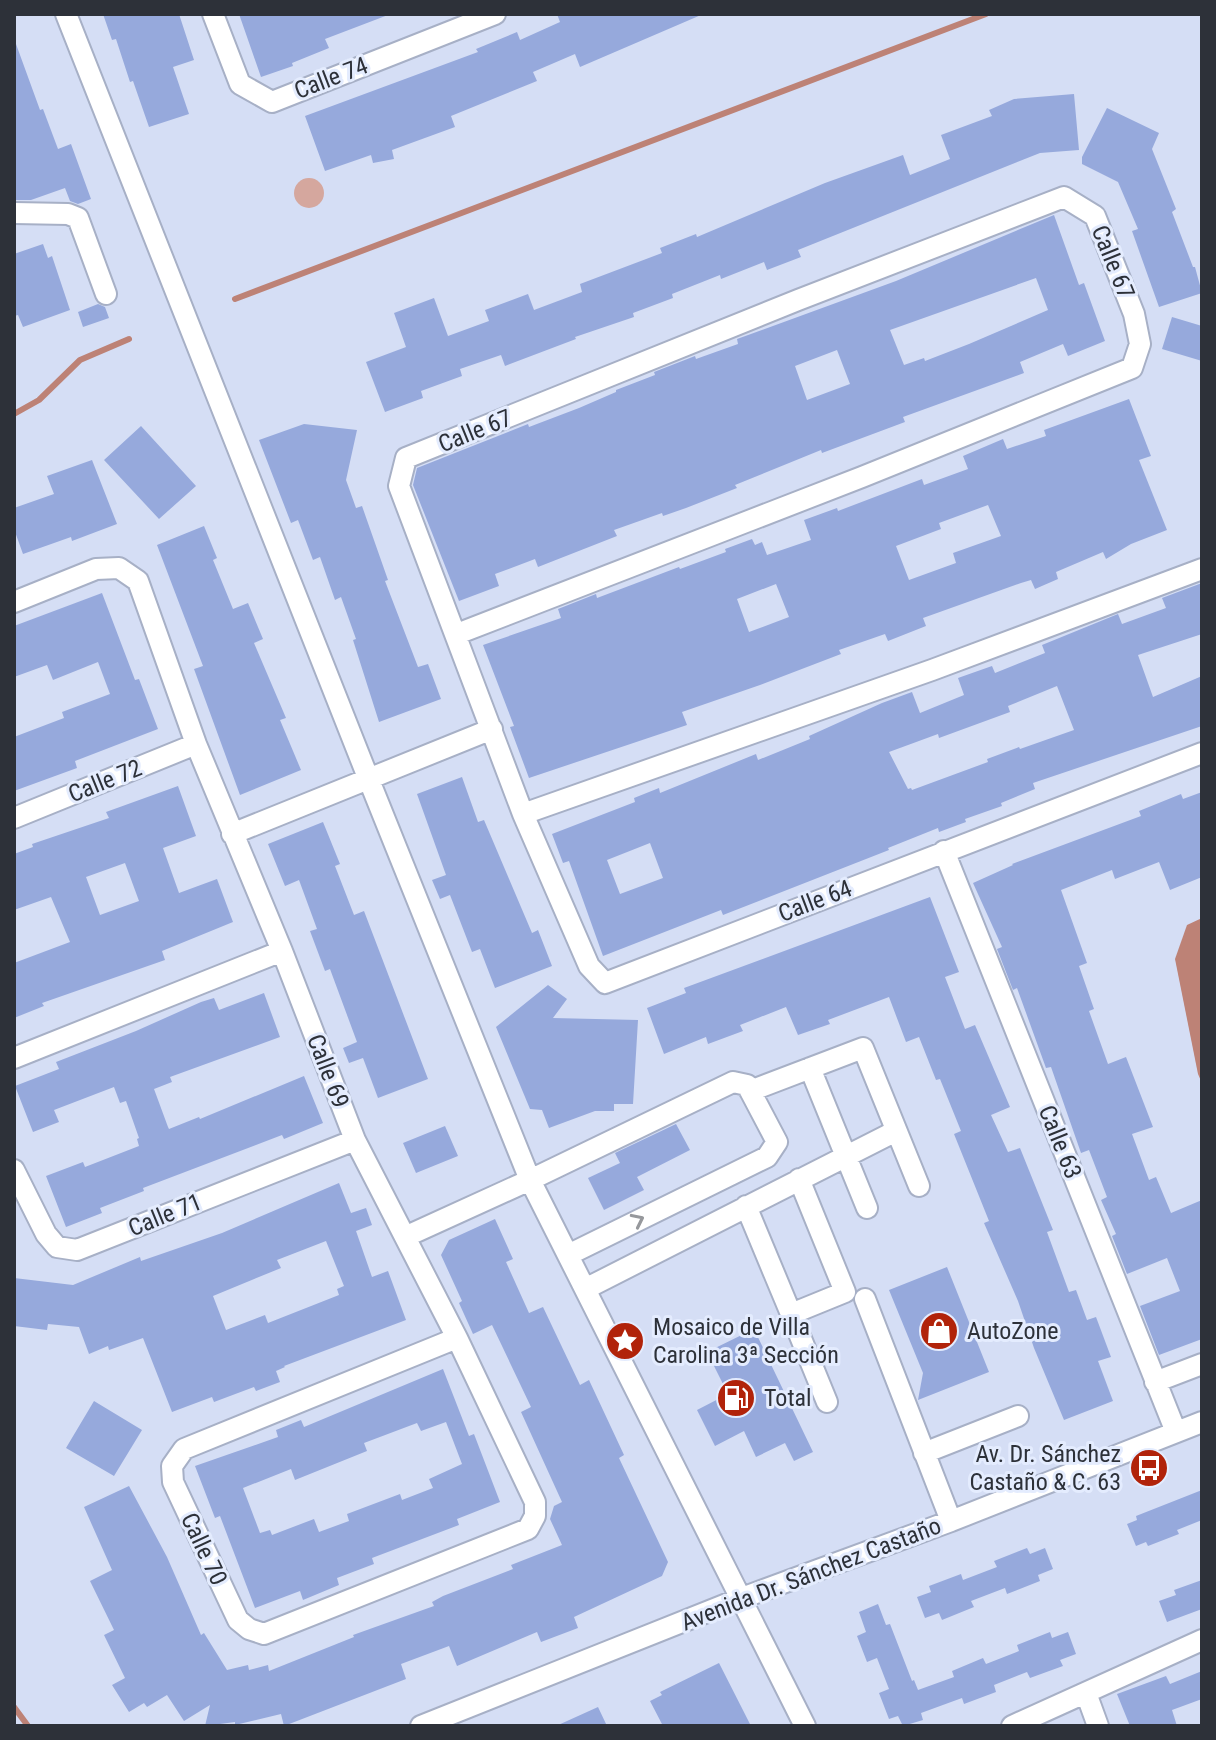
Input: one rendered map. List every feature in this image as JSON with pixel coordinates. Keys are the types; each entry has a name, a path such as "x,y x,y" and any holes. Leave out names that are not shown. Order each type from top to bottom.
{"street":[{"path":"66,14 530,1180 805,1726"},
{"name":"Calle 74","path":"213,14 240,84 272,102 495,14"},
{"name":"Calle 67","path":"1064,197 1095,216 1134,314 1140,344 1132,368 862,477 457,634 399,486 406,458 1064,197"},
{"path":"14,213 68,214 78,218 106,294"},
{"name":"Calle 69","path":"14,602 96,569 119,568 138,581 196,744 282,951 355,1140 457,1338 535,1502 535,1516"},
{"path":"523,814 932,670 1202,569"},
{"name":"Calle 64","path":"457,634 523,814 589,966 605,983 1202,753"},
{"path":"232,834 492,729"},
{"name":"Calle 72","path":"14,818 196,744"},
{"name":"Calle 63","path":"944,851 1176,1432"},
{"path":"14,1058 282,951"},
{"path":"407,1236 733,1082 748,1088 863,1048 919,1186"},
{"path":"810,1068 867,1208"},
{"path":"568,1255 767,1157 777,1142 748,1088"},
{"path":"585,1289 896,1131"},
{"name":"Calle 71","path":"14,1170 46,1234 57,1247 77,1250 355,1140"},
{"path":"791,1314 845,1292 799,1179"},
{"path":"746,1206 827,1402"},
{"path":"865,1299 951,1521"},
{"name":"Calle 70","path":"457,1338 184,1449 172,1466 173,1482 238,1620 249,1629 264,1634 528,1529 535,1516"},
{"path":"1155,1382 1202,1364"},
{"path":"924,1453 1018,1416"},
{"name":"Avenida Dr. Sánchez Castaño","path":"421,1726 742,1598 951,1521 1202,1422"},
{"path":"1012,1726 1202,1640"},
{"path":"1086,1693 1098,1726"}],"shaded area":[{"path":"309,178 320,182 324,193 320,204 309,208 298,204 294,193 298,182"},
{"path":"1202,918 1202,1083 1175,959 1187,925"}],"building":[{"path":"103,14 179,14 194,60 173,67 189,114 149,127 116,39 112,40"},
{"path":"239,14 388,15 325,39 329,48 292,63 293,66 261,77"},
{"path":"557,14 701,15 580,67 575,54 533,72 537,81 451,116 455,127 392,150 394,159 373,163 371,155 325,171 305,116 478,52 476,49 517,32 520,40 560,22"},
{"path":"16,44 58,149 71,144 91,199 78,204 70,201 65,188 31,200 14,200"},
{"path":"1074,94 1079,150 1040,153 798,250 801,257 767,270 764,262 721,279 720,275 633,313 634,317 505,366 501,355 460,369 462,376 421,391 423,398 385,412 366,362 406,347 394,313 434,298 448,336 489,321 485,310 528,294 534,310 582,292 580,284 662,253 660,248 696,234 697,237 825,183 903,155 910,175 950,159 941,135 992,116 989,110 1014,99"},
{"path":"1107,108 1159,133 1152,149 1176,209 1172,212 1195,267 1202,293 1159,307 1132,231 1138,229 1118,182 1082,164 1082,157"},
{"path":"1054,215 1079,285 1084,283 1105,341 1068,356 1063,344 1020,362 1024,373 903,417 905,422 822,453 821,450 686,508 614,530 617,536 538,567 535,559 495,574 499,586 459,601 413,485 417,468 528,424 529,427 579,408 695,356 696,359 738,344 737,339 896,281","holes":["1036,278 1048,310 925,361 924,358 904,365 890,330","837,350 850,384 807,400 795,366"]},
{"path":"43,244 48,258 52,256 70,310 23,327 18,315 14,316 14,254"},
{"path":"98,304 105,307 109,318 83,327 78,312"},
{"path":"1172,317 1202,326 1202,361 1162,349"},
{"path":"1129,399 1151,456 1139,460 1167,530 1131,544 1106,559 1103,552 1056,572 1058,579 1035,589 1031,580 1021,583 923,618 926,626 888,641 885,634 839,650 841,654 682,712 687,725 529,778 510,727 514,726 483,645 561,618 558,609 596,594 597,598 680,569 752,539 755,545 762,542 767,555 811,540 804,520 837,508 838,511 922,479 924,485 968,469 963,456 1003,439 1007,449 1046,436 1044,430","holes":["988,505 1001,536 953,553 956,563 909,580 896,546 941,529 939,523","776,584 789,617 749,632 737,599"]},
{"path":"304,424 357,430 346,480 356,508 362,506 388,580 385,581 418,667 428,664 441,699 379,722 341,597 335,600 320,557 313,560 298,520 291,523 259,440"},
{"path":"141,426 196,486 159,519 104,460"},
{"path":"92,460 117,524 72,541 71,537 23,554 14,529 14,508 54,494 47,476"},
{"path":"204,526 217,558 213,560 233,609 248,603 263,639 254,643 286,718 280,720 301,770 240,795 194,669 203,666 157,545"},
{"path":"1202,583 1202,634 1138,655 1153,697 1202,676 1202,726 1033,783 1035,789 1001,803 1002,806 965,819 966,822 939,832 938,828 723,915 721,910 603,956 569,861 563,863 552,834 635,802 634,798 659,788 660,793 756,754 758,760 912,692 920,713 964,695 958,678 992,666 995,673 1045,653 1042,645 1118,614 1122,624 1166,608 1162,598","holes":["1057,686 1074,730 1019,747 987,759 988,762 908,789 889,752 938,734 939,738 1010,712 1008,706","650,843 663,878 620,894 607,860"]},
{"path":"102,593 135,680 139,679 158,729 75,761 77,768 14,791 14,737 64,718 62,712 110,694 98,662 53,680 47,665 14,677 14,626"},
{"path":"462,777 478,822 484,820 532,933 538,930 552,966 495,988 480,949 472,952 450,895 440,899 432,880 446,875 417,794"},
{"path":"178,786 196,836 163,848 179,893 217,879 233,922 162,951 165,960 42,1003 44,1006 14,1018 14,963 70,942 51,897 14,910 14,854 33,847 32,844 109,818 106,812","holes":["125,863 139,901 100,915 86,877"]},
{"path":"1202,792 1202,877 1170,890 1159,862 1115,879 1112,870 1061,890 1087,963 1079,966 1094,1009 1089,1011 1108,1064 1126,1057 1153,1127 1132,1134 1149,1180 1156,1177 1171,1213 1202,1200 1202,1339 1159,1355 1140,1306 1180,1291 1167,1258 1127,1274 1112,1236 1116,1234 1101,1200 1107,1197 1089,1150 1081,1153 1051,1067 1046,1068 1017,988 1013,990 997,949 1002,947 973,883 1012,864 1141,816 1139,811 1181,794 1183,799"},
{"path":"323,822 340,864 335,866 354,915 364,911 428,1079 378,1098 363,1058 349,1063 343,1048 357,1042 330,969 325,971 310,931 317,929 299,880 285,886 268,844"},
{"path":"930,897 959,972 945,977 965,1029 975,1025 1010,1107 991,1115 1008,1152 1020,1148 1053,1230 1047,1232 1069,1292 1076,1290 1087,1320 1096,1317 1111,1357 1098,1361 1113,1401 1064,1420 984,1223 989,1221 954,1134 961,1131 940,1079 936,1080 919,1037 906,1042 889,997 798,1035 786,1007 740,1025 743,1031 708,1044 706,1037 664,1054 647,1008 686,993 684,988"},
{"path":"548,985 567,999 553,1018 638,1020 633,1104 614,1104 614,1111 595,1111 549,1128 542,1110 530,1109 496,1027"},
{"path":"264,993 280,1037 170,1077 172,1082 154,1089 168,1127 200,1119 304,1076 323,1123 284,1139 282,1135 143,1188 144,1191 100,1208 102,1213 66,1227 46,1176 83,1162 85,1167 139,1146 126,1101 120,1103 114,1087 54,1110 59,1122 33,1132 15,1086 59,1069 56,1062 201,1002 214,998 219,1010"},
{"path":"676,1124 690,1150 637,1177 644,1190 604,1210 588,1178 620,1163 615,1153"},
{"path":"445,1126 458,1156 416,1173 403,1143"},
{"path":"339,1183 351,1213 366,1208 372,1225 356,1231 372,1277 388,1271 406,1320 284,1366 276,1371 280,1382 256,1391 254,1387 214,1402 212,1397 172,1412 143,1338 89,1354 79,1327 48,1324 47,1330 14,1326 14,1278 73,1285 140,1257 141,1261 222,1233","holes":["326,1241 344,1286 337,1289 339,1295 268,1323 265,1315 226,1330 213,1296 281,1268 277,1260"]},
{"path":"495,1219 513,1259 506,1262 529,1313 543,1307 580,1385 589,1380 624,1455 619,1458 668,1562 662,1576 574,1617 578,1628 541,1642 537,1632 457,1666 449,1646 401,1664 406,1679 284,1726 281,1714 235,1725 235,1722 205,1726 210,1705 184,1721 167,1695 147,1707 144,1703 129,1712 112,1685 125,1678 104,1635 114,1630 90,1581 112,1570 84,1507 129,1486 167,1557 201,1635 204,1633 227,1670 248,1665 249,1670 268,1665 269,1671 353,1635 434,1606 432,1602 443,1596 513,1569 511,1565 562,1545 550,1519 554,1506 562,1502 521,1412 531,1407 492,1325 473,1334 441,1255 449,1240"},
{"name":"AutoZone","path":"947,1267 989,1372 918,1400 923,1373 889,1290"},
{"path":"754,1329 813,1452 794,1461 785,1443 756,1457 744,1431 715,1446 697,1410 728,1394 707,1352"},
{"path":"443,1369 469,1436 474,1434 500,1502 457,1519 459,1525 372,1558 374,1564 337,1578 339,1585 303,1600 300,1591 255,1608 220,1516 215,1518 195,1466 278,1437 276,1430 301,1420 304,1427","holes":["446,1422 462,1464 429,1479 433,1488 402,1500 400,1494 347,1514 349,1521 319,1532 314,1519 272,1535 270,1530 260,1533 243,1488 291,1469 295,1480 367,1451 364,1443 417,1423 421,1431"]},
{"path":"94,1401 142,1430 114,1476 66,1448"},
{"path":"1202,1490 1202,1520 1177,1530 1179,1534 1148,1546 1146,1542 1136,1546 1127,1524 1137,1520 1136,1516"},
{"path":"1027,1548 1030,1554 1045,1548 1053,1569 1038,1575 1040,1581 1007,1594 1005,1588 971,1601 974,1607 942,1620 939,1613 925,1618 917,1597 931,1592 929,1586 961,1574 963,1580 997,1567 994,1561"},
{"path":"1202,1580 1202,1609 1167,1622 1159,1601 1176,1595 1174,1590"},
{"path":"878,1604 886,1625 890,1624 918,1690 954,1677 952,1671 983,1658 986,1664 1019,1651 1017,1645 1050,1632 1052,1638 1068,1632 1076,1654 1060,1660 1063,1666 1030,1678 1027,1672 994,1685 996,1692 964,1704 962,1698 921,1713 923,1720 903,1726 898,1716 889,1719 879,1693 889,1689 877,1658 867,1662 857,1636 866,1632 859,1612"},
{"path":"719,1663 751,1726 663,1726 650,1701 662,1695 660,1692"},
{"path":"1202,1671 1202,1699 1172,1710 1177,1726 1130,1726 1117,1694 1166,1676 1170,1684"},
{"path":"598,1707 607,1726 556,1726"}],"waterway":[{"path":"235,299 986,14"},
{"path":"14,414 39,400 80,360 129,339"},
{"path":"14,1707 28,1726"}],"place":[{"name":"AutoZone","path":"939,1331"},
{"name":"Mosaico de Villa Carolina 3ª Sección","path":"625,1341"},
{"name":"Total","path":"736,1398"},
{"name":"Av. Dr. Sánchez Castaño & C. 63","path":"1149,1468"}]}
